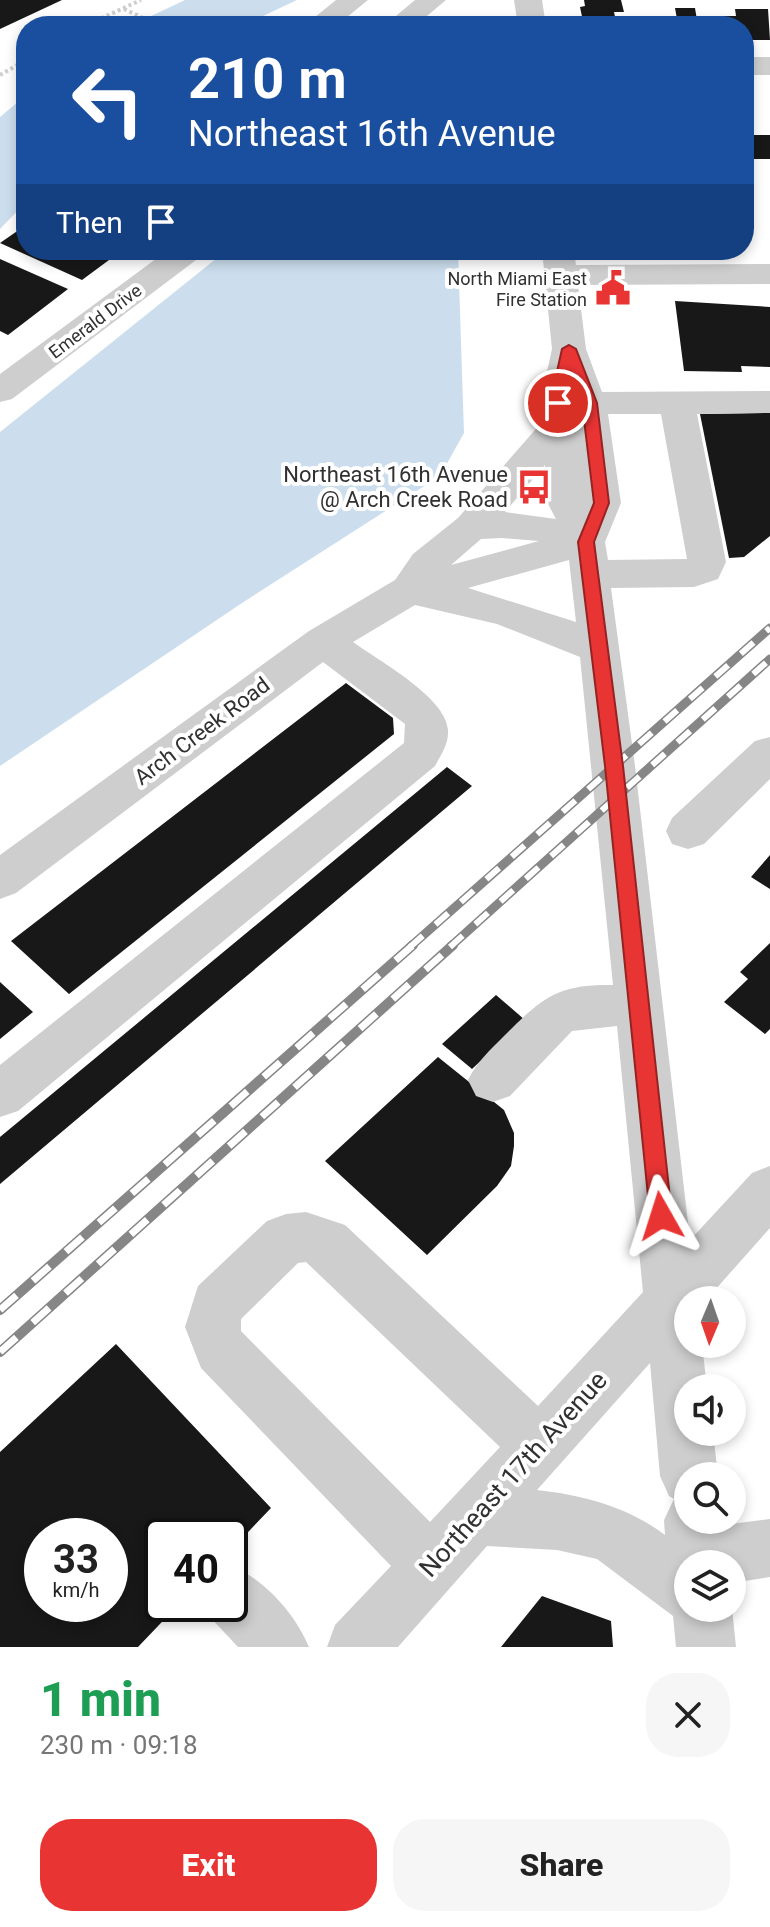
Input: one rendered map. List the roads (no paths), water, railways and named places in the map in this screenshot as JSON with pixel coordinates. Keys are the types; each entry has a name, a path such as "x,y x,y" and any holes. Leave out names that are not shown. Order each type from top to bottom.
{"street":[{"path":"332,16 354,0"},
{"path":"411,16 432,0"},
{"name":"Emerald Drive","path":"0,391 176,260"},
{"path":"588,558 602,503 589,403 569,349 559,262 770,274"},
{"path":"569,349 558,403 567,504 588,558 687,1462"},
{"path":"589,403 770,402"},
{"path":"471,527 521,523 545,527 588,558 694,573 704,569 707,562 677,403"},
{"name":"Arch Creek Road","path":"409,590 427,564 471,527 559,425"},
{"name":"Arch Creek Road","path":"0,880 323,641 409,590 588,558"},
{"path":"409,590 458,598 556,628 599,649"},
{"path":"0,1095 420,754 427,742 428,727 423,715 323,641"},
{"path":"688,831 770,753"},
{"path":"493,1080 555,1016 566,1010 587,1006 638,1006"},
{"name":"Northeast 17th Avenue","path":"357,1647 770,1190"},
{"path":"431,1565 220,1349 212,1327 217,1305 286,1239 306,1237 326,1243 539,1446"},
{"path":"475,1517 539,1518 583,1526 674,1561"},
{"path":"746,1554 770,1548"},
{"path":"248,1614 279,1647"},
{"path":"703,1622 706,1647"}],"water":[{"path":"185,0 297,0 263,16 151,16"},
{"path":"16,103 16,212 0,229 0,117"},
{"path":"215,260 458,260 464,433 440,476 242,603 0,766 0,432"}],"railway":[{"path":"410,947 770,628"},
{"path":"450,947 770,659"},
{"path":"0,1310 413,945"},
{"path":"0,1352 453,945"}],"place":[{"name":"North Miami East Fire Station","path":"613,288"},
{"name":"Northeast 16th Avenue @ Arch Creek Road","path":"534,487"}]}
